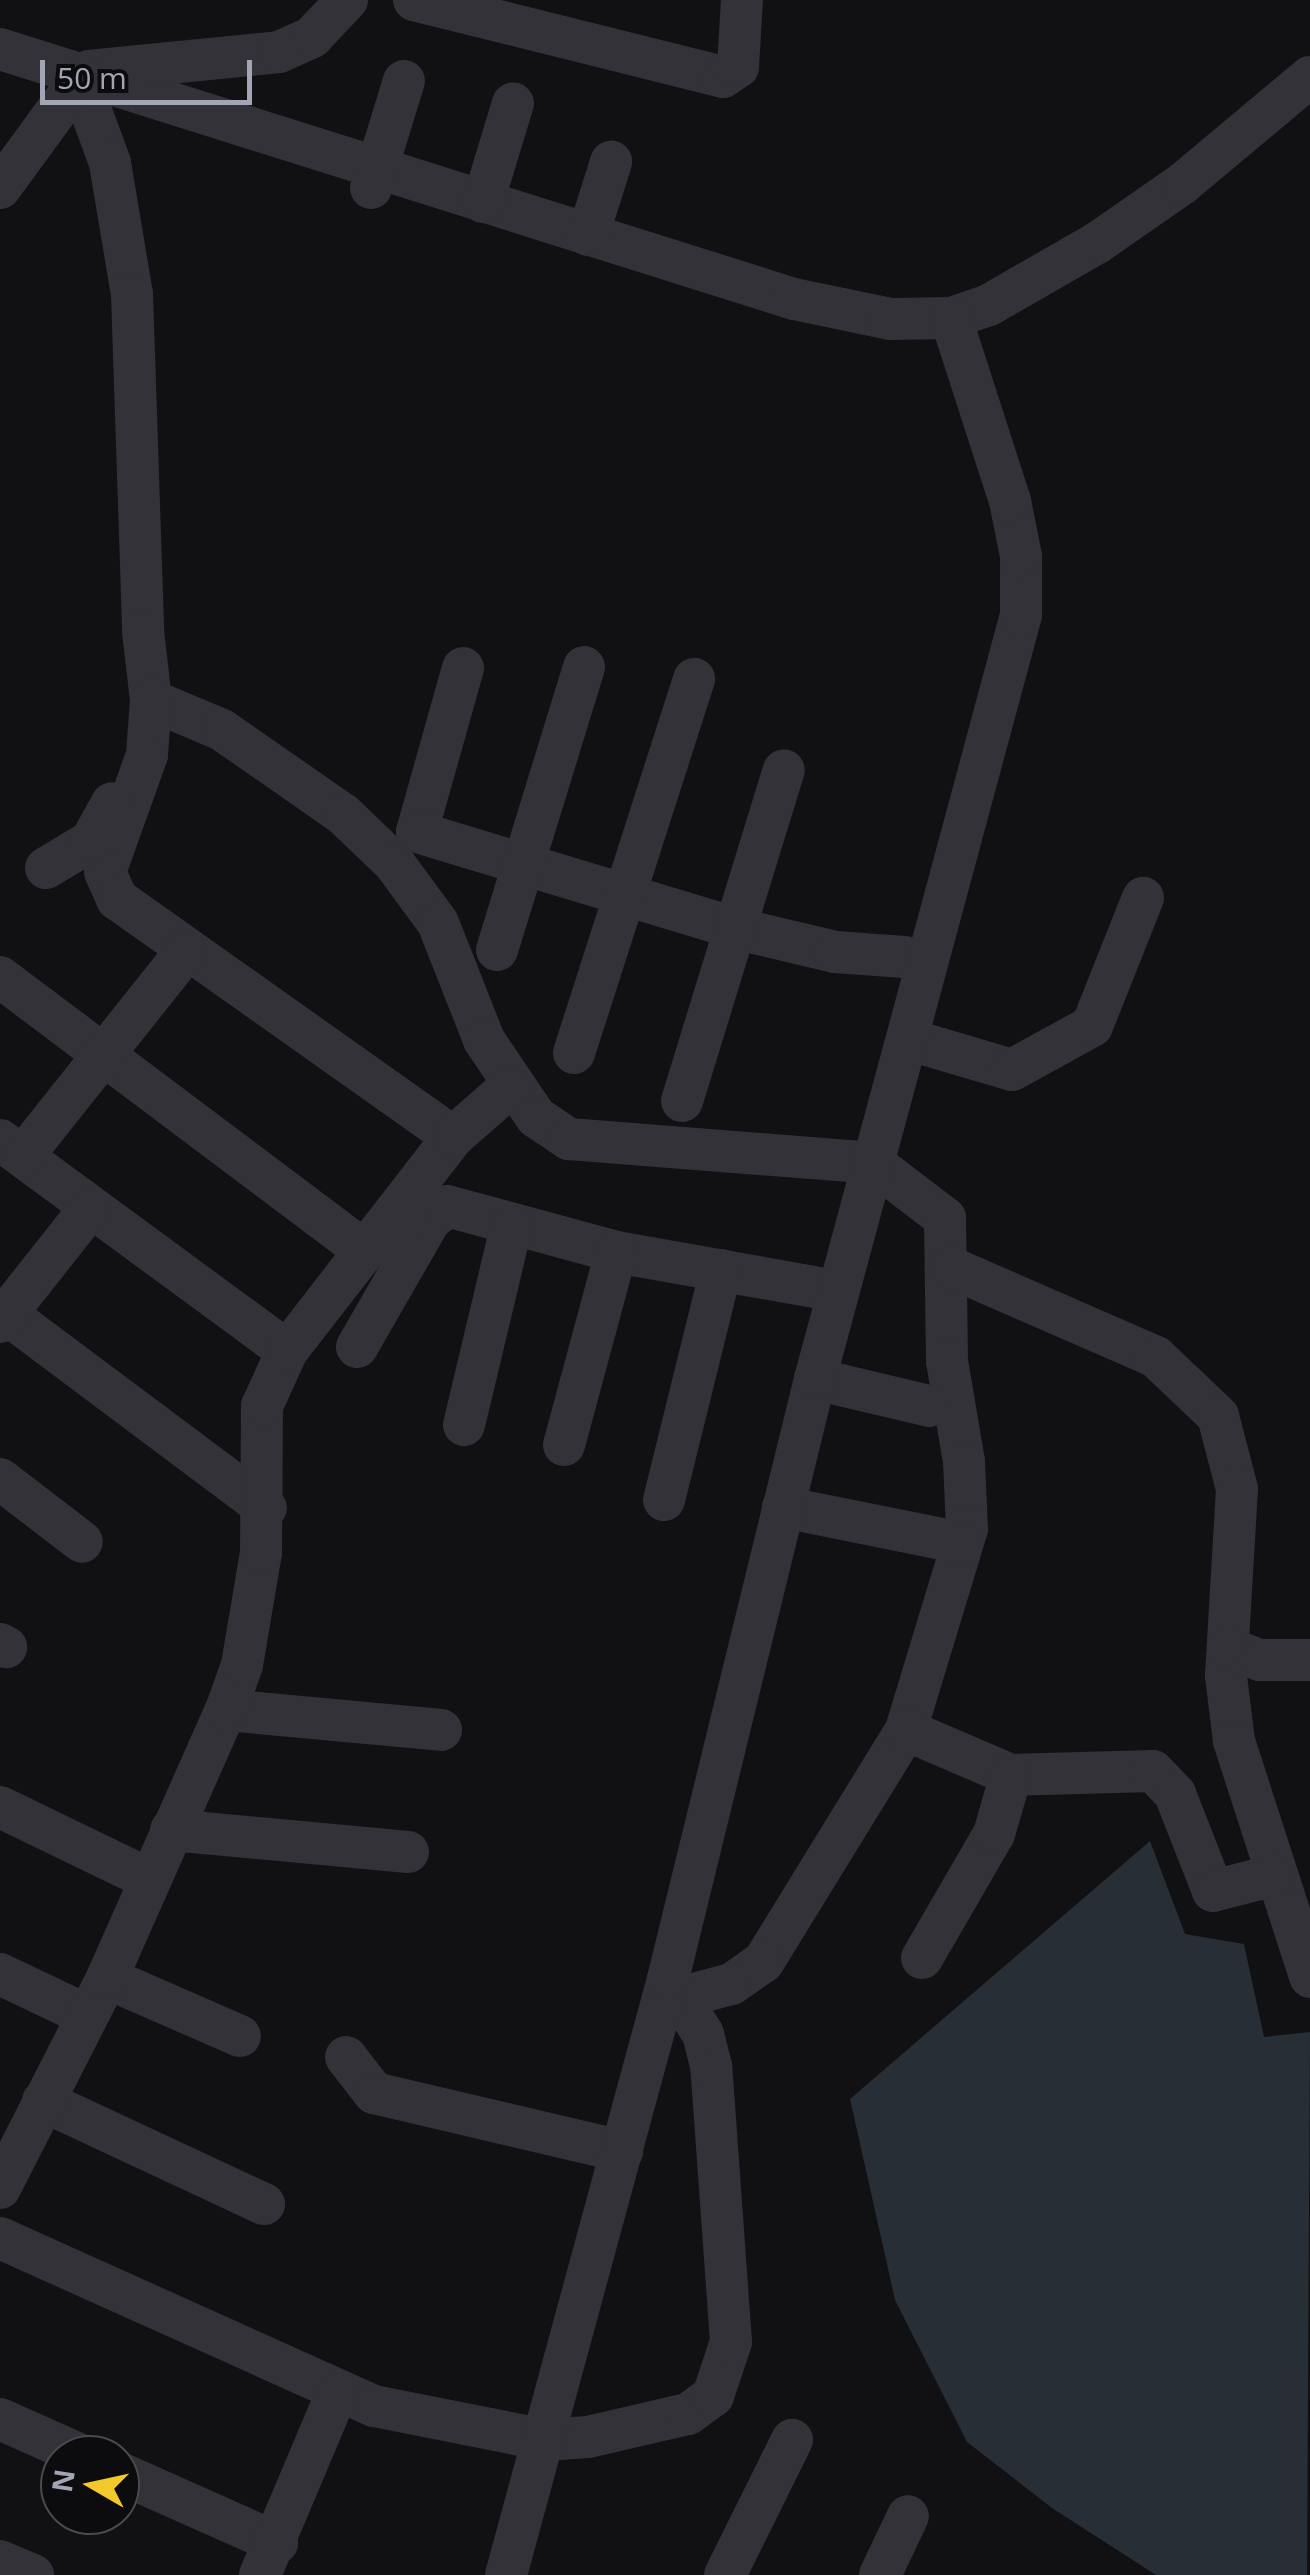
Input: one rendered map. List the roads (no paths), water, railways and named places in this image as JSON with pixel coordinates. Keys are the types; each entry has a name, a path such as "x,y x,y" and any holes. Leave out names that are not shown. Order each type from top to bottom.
{"street":[{"path":"0,188 77,86 279,52 312,37 347,0"},
{"path":"414,0 525,14 723,77 738,67 742,0"},
{"path":"8,68 374,179 788,318 944,330 1000,326 1108,261 1310,102"},
{"path":"374,179 484,202 794,299 944,330 1098,243 1310,77"},
{"path":"374,179 404,81"},
{"path":"77,86 110,163 132,294 142,631 151,700 147,755 105,872 128,912 453,1138"},
{"path":"484,202 513,103"},
{"path":"588,235 611,162"},
{"path":"610,2148 674,1988 782,1506 815,1379 905,957 998,614 1000,564 944,330"},
{"path":"506,2575 534,2438 610,2148 816,1287 906,1039 1021,614 1021,556 1010,501 944,330"},
{"path":"498,950 584,667"},
{"path":"463,668 417,832 625,898 738,929 835,952 905,957"},
{"path":"574,1054 694,679"},
{"path":"46,868 75,855 104,820 151,700"},
{"path":"151,700 222,730 343,814 394,863 438,923 510,1087 536,1117 569,1138 861,1161 946,1218 950,1267 948,1361 964,1462 962,1544 906,1730 763,1962 731,1984 674,1988"},
{"path":"682,1101 784,770"},
{"path":"906,1039 1012,1070 1092,1026 1143,898"},
{"path":"186,952 104,1054 11,1148 287,1350"},
{"path":"0,977 364,1250"},
{"path":"0,2188 84,2014 107,1978 226,1710 242,1665 266,1508 262,1406 287,1350 453,1138 510,1087"},
{"path":"357,1348 430,1220 447,1206 511,1227 616,1252 816,1287"},
{"path":"90,1208 2,1315 266,1508"},
{"path":"464,1425 511,1227"},
{"path":"564,1445 616,1252"},
{"path":"950,1267 1156,1356 1218,1416 1237,1488 1228,1648 1234,1741 1310,1977"},
{"path":"664,1500 722,1270"},
{"path":"815,1379 929,1406"},
{"path":"0,1479 82,1542"},
{"path":"782,1506 962,1544"},
{"path":"1228,1648 1260,1660 1310,1660"},
{"path":"226,1710 442,1730"},
{"path":"906,1730 1010,1775 1152,1771 1175,1794 1213,1891 1275,1875"},
{"path":"922,1958 994,1834 1010,1775"},
{"path":"0,1808 149,1879"},
{"path":"171,1830 408,1852"},
{"path":"0,1974 84,2014"},
{"path":"107,1978 240,2036"},
{"path":"0,2238 338,2392 422,2418 534,2438 688,2414 713,2396 727,2368 731,2342 710,2066 703,2034 674,1988"},
{"path":"346,2056 374,2094 610,2148"},
{"path":"42,2101 264,2204"},
{"path":"140,2485 268,2559 338,2392"},
{"path":"0,2418 40,2436"},
{"path":"483,2575 534,2438"},
{"path":"726,2575 792,2440"},
{"path":"880,2575 908,2516"},
{"path":"0,2560 32,2575"}]}
